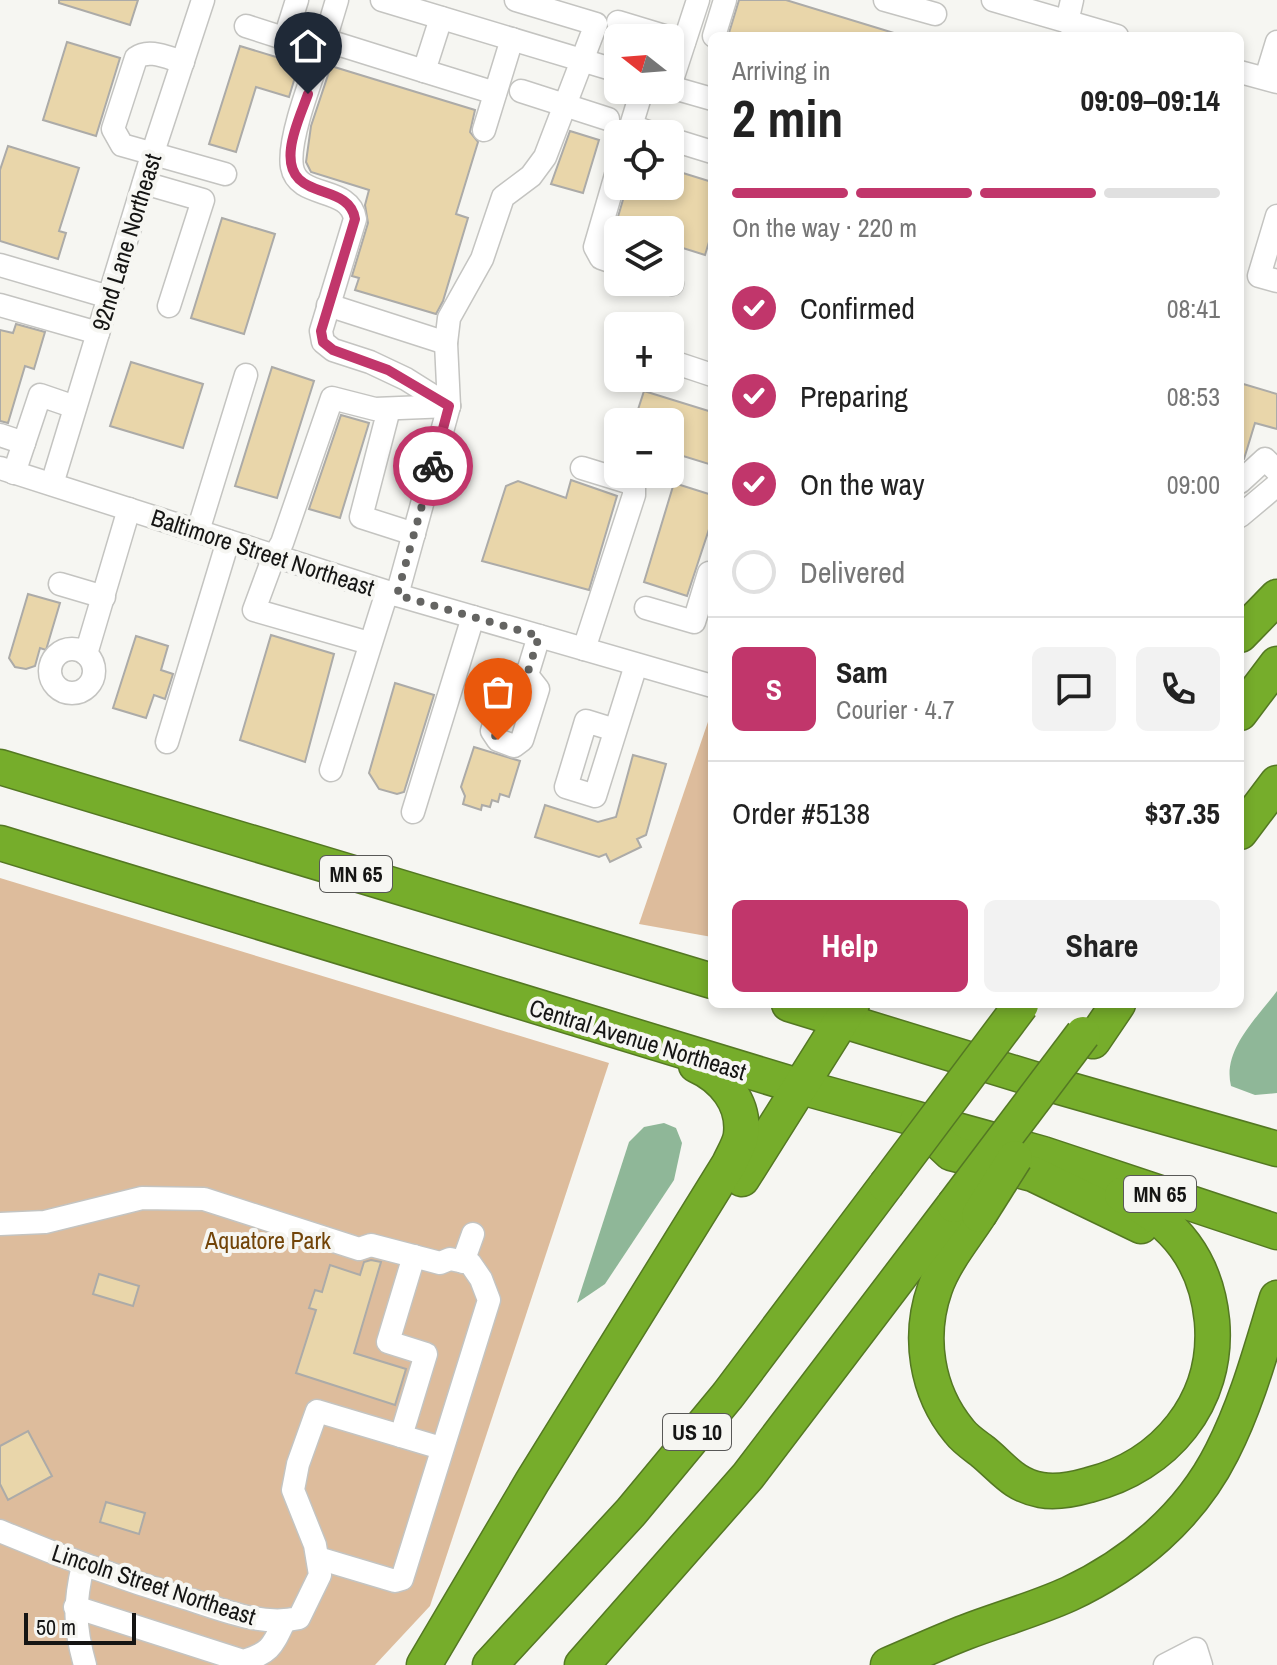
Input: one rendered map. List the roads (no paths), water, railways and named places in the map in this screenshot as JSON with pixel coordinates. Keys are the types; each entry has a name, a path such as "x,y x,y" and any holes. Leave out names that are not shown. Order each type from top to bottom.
{"highway":[{"path":"1244,631 1277,597"},
{"path":"1244,708 1277,664"},
{"name":"MN 65","path":"0,767 708,980"},
{"path":"1244,827 1277,783"},
{"name":"Central Avenue Northeast","path":"0,843 626,1035 1043,1154 1277,1232"},
{"path":"453,904 683,955 708,955"},
{"path":"818,1008 847,1012 1053,1085 1277,1149"},
{"name":"US 10","path":"490,1665 631,1512 699,1430 1019,1008"},
{"name":"US 10","path":"582,1665 748,1476 966,1210 1088,1037 1105,1008"},
{"path":"1088,1037 1114,1008"},
{"path":"432,1665 632,1358 798,1086 847,1012"},
{"path":"424,1665 532,1482 729,1164 741,1136 739,1112 729,1088 706,1070 626,1035"},
{"path":"914,1118 951,1153 1033,1174 1138,1224 1162,1248 1180,1280 1191,1316 1191,1349 1184,1379 1171,1405 1150,1432 1111,1456 1076,1466 1048,1469 1023,1463 1000,1465"},
{"path":"966,1210 936,1285 926,1321 928,1368 941,1403 960,1433 1000,1465 1015,1482 1043,1491 1076,1489 1138,1467 1169,1442 1187,1421 1205,1384 1213,1339 1210,1301 1200,1270 1180,1238 1150,1210 1043,1154"},
{"path":"888,1665 962,1633 1069,1594 1142,1551 1171,1524 1202,1486 1242,1412 1277,1298"}],"street":[{"name":"92nd Lane Northeast","path":"52,484 203,0"},
{"path":"297,0 304,41 291,148 292,171 304,185 344,199 354,210 355,219 321,331 323,342 333,350 382,367 449,406"},
{"path":"304,41 337,0"},
{"path":"331,770 369,643 392,594 414,534 449,406 446,343 449,318 482,259 503,197 531,176 545,157 596,24 514,0 484,130"},
{"path":"684,42 698,0"},
{"path":"715,32 725,0"},
{"path":"885,0 934,17"},
{"path":"993,0 1105,32"},
{"path":"389,1 604,67"},
{"path":"424,71 441,18"},
{"path":"618,22 625,24"},
{"path":"246,26 424,71 495,93"},
{"path":"1244,73 1272,80 1277,42"},
{"path":"183,62 151,53 142,53 136,58 113,129 116,139 122,145 225,174"},
{"path":"684,90 708,95"},
{"path":"521,91 608,119"},
{"path":"684,143 708,151"},
{"path":"144,183 203,200 169,306"},
{"path":"604,216 595,247 604,259"},
{"path":"1277,216 1259,276 1277,281"},
{"path":"0,265 109,297"},
{"path":"0,305 98,333"},
{"path":"328,305 446,343"},
{"path":"684,366 708,374"},
{"path":"198,531 246,375"},
{"path":"7,470 24,443 40,395 75,407"},
{"path":"369,643 254,610 282,543 332,398 375,409 449,406"},
{"path":"389,409 361,517 414,534"},
{"path":"0,435 24,443"},
{"path":"1244,478 1265,459 1277,471"},
{"path":"582,468 634,484 634,495 584,649"},
{"name":"Baltimore Street Northeast","path":"7,470 392,594 708,685"},
{"path":"1244,512 1277,485"},
{"path":"86,654 129,509"},
{"path":"167,742 228,541"},
{"path":"646,608 694,622 708,576"},
{"path":"60,584 104,597"},
{"path":"413,812 473,617"},
{"path":"527,675 539,636"},
{"path":"615,730 636,665"},
{"path":"0,1224 45,1222 142,1198 204,1199 359,1249 371,1245 440,1263 450,1259 470,1263 481,1279 489,1300 402,1579 395,1581 318,1558 293,1490 317,1411 441,1448"},
{"path":"463,1262 473,1234"},
{"path":"401,1436 426,1354 388,1342 414,1256"},
{"name":"Lincoln Street Northeast","path":"0,1531 83,1565 209,1606 256,1619 284,1622 299,1618 310,1599 320,1575 318,1558"},
{"path":"83,1565 75,1624 85,1665"},
{"path":"75,1607 243,1661 264,1654 274,1643 284,1622"},
{"path":"1165,1665 1196,1649 1201,1665"}],"park label":[{"name":"Aquatore Park","path":"268,1240"}]}
